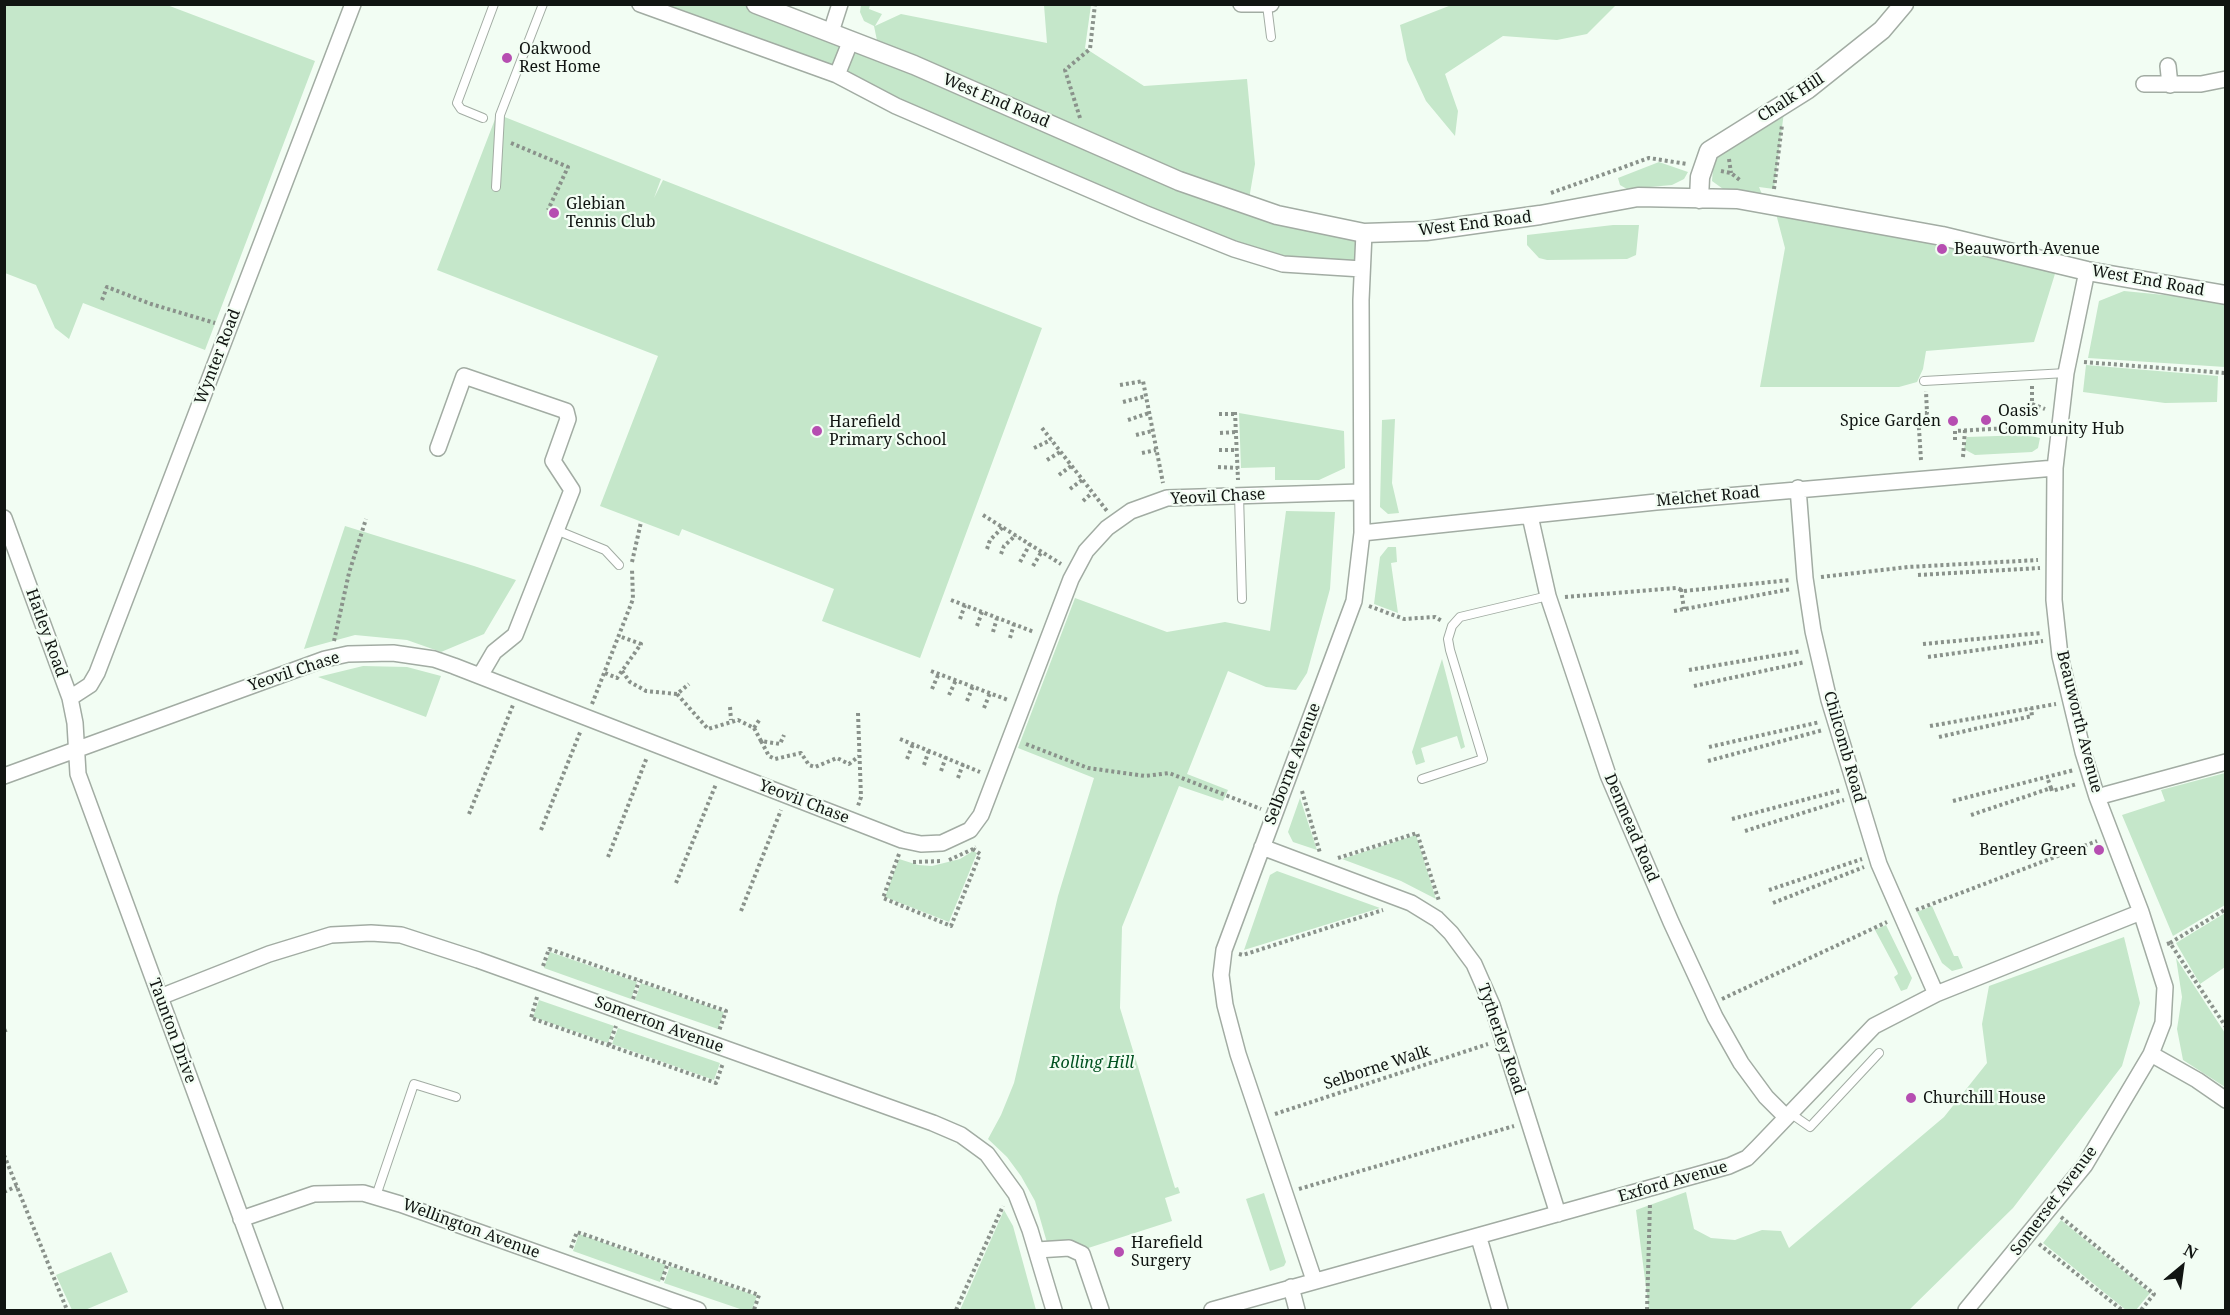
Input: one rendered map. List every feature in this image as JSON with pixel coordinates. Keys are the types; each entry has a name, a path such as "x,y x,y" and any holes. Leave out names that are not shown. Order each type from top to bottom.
{"street":[{"name":"Wynter Road","path":"70,698 90,685 97,673 353,4"},
{"path":"639,4 837,75 896,106 986,146 1234,249 1283,264 1362,269"},
{"name":"West End Road","path":"756,4 851,40 1179,181 1277,215 1364,233 1426,231 1540,215 1638,196 1737,199 1942,236 2087,271 2226,295"},
{"path":"831,32 840,4"},
{"path":"1241,4 1265,5"},
{"name":"Chalk Hill","path":"1699,199 1700,177 1709,151 1808,89 1882,30 1904,4"},
{"path":"837,75 851,40"},
{"path":"2168,66 2170,86"},
{"path":"2144,84 2170,86 2226,79"},
{"name":"Selborne Avenue","path":"1314,1280 1238,1054 1225,1005 1221,975 1224,950 1354,601 1362,532 1364,233"},
{"name":"Beauworth Avenue","path":"2087,271 2067,367 2055,468 2054,563 2058,635 2089,773 2141,912 2165,987 2163,1023 2151,1054"},
{"path":"438,448 464,376 566,411 568,419 553,461 572,490 515,635 494,652 480,676"},
{"name":"Melchet Road","path":"1362,532 1798,488 2055,468"},
{"name":"Chilcomb Road","path":"1798,488 1806,582 1818,654 1836,723 1877,858 1936,994"},
{"name":"Yeovil Chase","path":"4,776 334,657 367,653 413,655 434,659 480,676 902,840 932,844 961,836 981,814 1074,572 1096,538 1116,520 1142,506 1167,498 1361,492"},
{"name":"Denmead Road","path":"1530,516 1548,597 1608,775 1710,1005 1741,1063 1766,1097 1788,1115"},
{"name":"Hatley Road","path":"4,518 70,698 75,723 75,750"},
{"name":"Taunton Drive","path":"75,750 78,774 275,1311"},
{"path":"2097,797 2226,762"},
{"name":"Tytherley Road","path":"1262,847 1410,903 1437,919 1451,933 1474,964 1492,1005 1558,1214"},
{"name":"Exford Avenue","path":"1212,1311 1314,1280 1479,1238 1729,1167 1747,1158 1874,1026 1936,994 2141,912"},
{"name":"Somerton Avenue","path":"160,998 301,943 350,934 388,934 413,938 540,982 948,1128 987,1154 1012,1186 1024,1211 1053,1311"},
{"path":"2151,1054 2198,1080 2226,1100"},
{"name":"Somerset Avenue","path":"1966,1311 2085,1165 2151,1054"},
{"name":"Wellington Avenue","path":"241,1219 314,1194 346,1191 376,1196 698,1311"},
{"path":"1479,1238 1500,1311"},
{"path":"1036,1250 1069,1248 1082,1254 1101,1311"},
{"path":"1291,1287 1297,1311"}],"lane":[{"path":"483,118 461,109 457,103 494,4"},
{"path":"496,187 500,115 543,4"},
{"path":"1265,5 1271,37"},
{"path":"1924,381 2067,367"},
{"path":"1239,495 1242,598"},
{"path":"556,530 605,550 619,565"},
{"path":"1422,779 1483,759 1450,650 1448,639 1452,626 1460,617 1548,597"},
{"path":"1788,1115 1810,1126 1879,1053"},
{"path":"376,1196 414,1084 456,1097"}],"path":[{"path":"1087,140 1065,70 1090,49 1095,4"},
{"path":"1774,189 1785,103"},
{"path":"500,138 525,151 568,166 548,210"},
{"path":"1545,199 1553,192 1649,158 1704,167"},
{"path":"102,300 107,287 150,304 230,326"},
{"path":"2067,367 2226,373"},
{"path":"1120,385 1143,381 1167,498"},
{"path":"2032,386 2034,404"},
{"path":"1921,460 1918,413 1927,413 1926,395"},
{"path":"1124,402 1146,396"},
{"path":"1128,420 1149,413"},
{"path":"1219,414 1235,413 1239,495"},
{"path":"1955,440 1955,431 2060,425"},
{"path":"1041,428 1116,520"},
{"path":"1963,457 1965,430"},
{"path":"1136,435 1152,431"},
{"path":"1220,433 1236,432"},
{"path":"1034,448 1051,440"},
{"path":"1142,453 1156,450"},
{"path":"1219,450 1237,450"},
{"path":"1047,460 1060,452"},
{"path":"1059,475 1071,466"},
{"path":"1218,467 1238,468"},
{"path":"1070,489 1082,480"},
{"path":"1083,501 1092,493"},
{"path":"983,515 1074,572"},
{"path":"334,657 334,641 349,573 366,519"},
{"path":"541,830 633,600 632,554 641,522"},
{"path":"987,549 990,540 1003,527"},
{"path":"1001,554 1004,546 1016,535"},
{"path":"1020,562 1030,544"},
{"path":"1033,566 1042,551"},
{"path":"1918,575 2054,563"},
{"path":"1674,611 1806,582 1908,567 2054,563"},
{"path":"1548,597 1806,582"},
{"path":"1681,589 1684,609"},
{"path":"951,600 1048,639"},
{"path":"1354,601 1404,619 1435,617 1452,626"},
{"path":"960,620 965,606"},
{"path":"977,626 982,612"},
{"path":"993,632 997,618"},
{"path":"1010,638 1014,624"},
{"path":"1923,644 2058,635"},
{"path":"1928,657 2058,635"},
{"path":"605,673 617,678 642,644 619,636"},
{"path":"1689,670 1818,654"},
{"path":"1694,686 1818,654"},
{"path":"622,671 630,682 646,691 677,694 708,729 731,720 738,720 754,728 769,756 775,759 801,753 809,765 815,767 837,758 849,764 859,756"},
{"path":"932,671 1023,705"},
{"path":"933,688 939,673"},
{"path":"949,694 956,680"},
{"path":"677,694 688,684"},
{"path":"967,701 973,686"},
{"path":"469,814 519,691"},
{"path":"984,708 990,693"},
{"path":"1930,726 2071,701"},
{"path":"730,707 731,720"},
{"path":"1940,737 2032,717 2031,708"},
{"path":"853,821 861,797 858,713"},
{"path":"754,728 760,719"},
{"path":"1709,747 1836,723"},
{"path":"1708,761 1836,723"},
{"path":"761,741 780,744 784,735"},
{"path":"1011,738 1088,768 1145,776 1169,773 1274,814"},
{"path":"900,739 996,779"},
{"path":"608,857 653,742"},
{"path":"907,759 913,744"},
{"path":"924,765 929,750"},
{"path":"941,771 946,757"},
{"path":"958,778 963,764"},
{"path":"676,883 722,769"},
{"path":"2047,777 2052,791 2089,773"},
{"path":"1953,801 2047,777 2089,773"},
{"path":"1286,783 1301,789 1323,870 1339,857 1417,833 1440,903 1437,919"},
{"path":"1971,815 2051,788"},
{"path":"1732,819 1856,791"},
{"path":"1745,831 1856,791"},
{"path":"741,911 787,795"},
{"path":"1710,1005 1902,915 2111,836"},
{"path":"902,840 897,852 900,855 883,898 951,926 980,854 973,849 982,844"},
{"path":"1769,890 1877,858"},
{"path":"1773,903 1877,858"},
{"path":"1224,950 1243,955 1383,910 1388,894"},
{"path":"2153,946 2170,943 2226,909"},
{"path":"2170,943 2226,1027"},
{"path":"549,950 726,1011 716,1083 531,1018 540,982 549,950"},
{"name":"Selborne Walk","path":"1259,1119 1503,1039"},
{"path":"1284,1193 1529,1121"},
{"path":"4,1155 68,1311"},
{"path":"4,1192 17,1186"},
{"path":"956,1311 1012,1186"},
{"path":"1647,1311 1650,1189"},
{"path":"2051,1209 2154,1294 2140,1311"},
{"path":"566,1263 577,1232 759,1295 754,1311"},
{"path":"2029,1236 2122,1311"}],"green space":[{"path":"5,4 167,5 315,61 205,350 83,303 69,339 55,328 36,285 5,273"},
{"path":"1454,4 1616,5 1587,34 1557,40 1503,36 1445,74 1458,111 1455,136 1426,101 1407,60 1400,25"},
{"path":"640,5 756,5 879,50 874,26 864,21 860,12 861,5 870,5 869,9 882,14 875,26 901,14 1047,43 1044,5 1091,5 1085,48 1144,86 1247,79 1255,164 1248,205 1364,233 1362,269 1283,264"},
{"path":"1784,112 1774,189 1759,187 1766,204 1737,199 1712,181 1714,156"},
{"name":"Harefield Primary School","path":"497,114 661,179 654,198 663,180 1042,328 920,658 822,621 834,589 682,529 679,536 600,506 658,356 437,270"},
{"path":"1659,162 1688,172 1684,179 1672,185 1627,189 1620,185 1618,178"},
{"path":"1774,206 2058,264 2034,342 1926,351 1923,369 1917,382 1899,387 1760,387 1785,248"},
{"path":"1613,225 1639,225 1636,255 1627,259 1547,260 1539,258 1527,245 1527,235"},
{"path":"2124,291 2225,301 2225,367 2088,358 2099,301"},
{"path":"2086,365 2218,376 2217,402 2165,403 2083,392"},
{"path":"1239,413 1344,431 1345,468 1319,480 1275,480 1275,467 1241,468"},
{"path":"1395,419 1392,483 1399,513 1388,514 1380,507 1382,420"},
{"path":"2027,435 2040,438 2038,448 2032,452 1975,455 1964,449 1967,437"},
{"name":"Rolling Hill","path":"1286,511 1335,512 1330,589 1307,673 1296,690 1266,687 1228,671 1187,774 1228,790 1223,801 1179,786 1122,927 1120,1008 1175,1188 1178,1187 1180,1193 1165,1198 1172,1221 1082,1250 1048,1246 1035,1201 1021,1176 1007,1157 988,1139 1014,1083 1058,896 1094,778 1018,748 1075,598 1167,632 1225,622 1270,631"},
{"path":"345,526 516,580 484,634 441,652 407,640 355,635 304,649"},
{"path":"1388,547 1396,547 1397,562 1391,563 1398,613 1374,604 1380,557"},
{"path":"1442,659 1465,747 1461,749 1457,736 1421,748 1425,762 1416,765 1412,752"},
{"path":"363,666 407,667 441,676 426,717 318,677"},
{"path":"2225,773 2225,905 2173,936 2122,815 2165,801 2161,790"},
{"path":"1300,798 1317,850 1293,842 1288,832"},
{"path":"1416,835 1436,899 1401,881 1342,859"},
{"path":"973,851 977,853 949,922 885,897 899,859 918,865 932,866 960,859"},
{"path":"1277,871 1380,908 1244,950 1270,875"},
{"path":"1932,906 1954,956 1958,956 1963,968 1952,971 1942,963 1917,912"},
{"path":"2225,913 2225,967 2200,984 2176,943"},
{"path":"1886,925 1912,978 1907,989 1901,991 1894,977 1898,974 1897,971 1875,930"},
{"path":"2124,937 2140,1003 2122,1066 2013,1208 1909,1310 1649,1310 1636,1210 1686,1192 1694,1229 1711,1238 1735,1240 1762,1230 1781,1231 1789,1248 1944,1117 1987,1063 1982,1024 1989,986"},
{"path":"550,952 637,982 631,999 544,968"},
{"path":"2176,958 2225,1033 2225,1087 2183,1060 2177,1029 2182,997"},
{"path":"641,983 724,1012 718,1029 635,1000"},
{"path":"539,1000 614,1026 608,1043 533,1017"},
{"path":"618,1028 720,1063 714,1080 612,1044"},
{"path":"1264,1193 1286,1262 1284,1266 1270,1271 1246,1199"},
{"path":"1004,1210 1013,1226 1036,1310 960,1310"},
{"path":"2061,1220 2150,1293 2136,1310 2126,1310 2043,1243"},
{"path":"579,1234 666,1265 660,1282 573,1251"},
{"path":"111,1252 128,1292 85,1310 72,1310 56,1275"},
{"path":"670,1266 757,1296 752,1310 743,1310 664,1283"}],"place":[{"name":"Oakwood Rest Home","path":"507,58"},
{"name":"Glebian Tennis Club","path":"554,213"},
{"name":"Beauworth Avenue","path":"1942,249"},
{"name":"Oasis Community Hub","path":"1986,420"},
{"name":"Spice Garden","path":"1953,421"},
{"name":"Harefield Primary School","path":"817,431"},
{"name":"Bentley Green","path":"2099,850"},
{"name":"Churchill House","path":"1911,1098"},
{"name":"Harefield Surgery","path":"1119,1252"}]}
